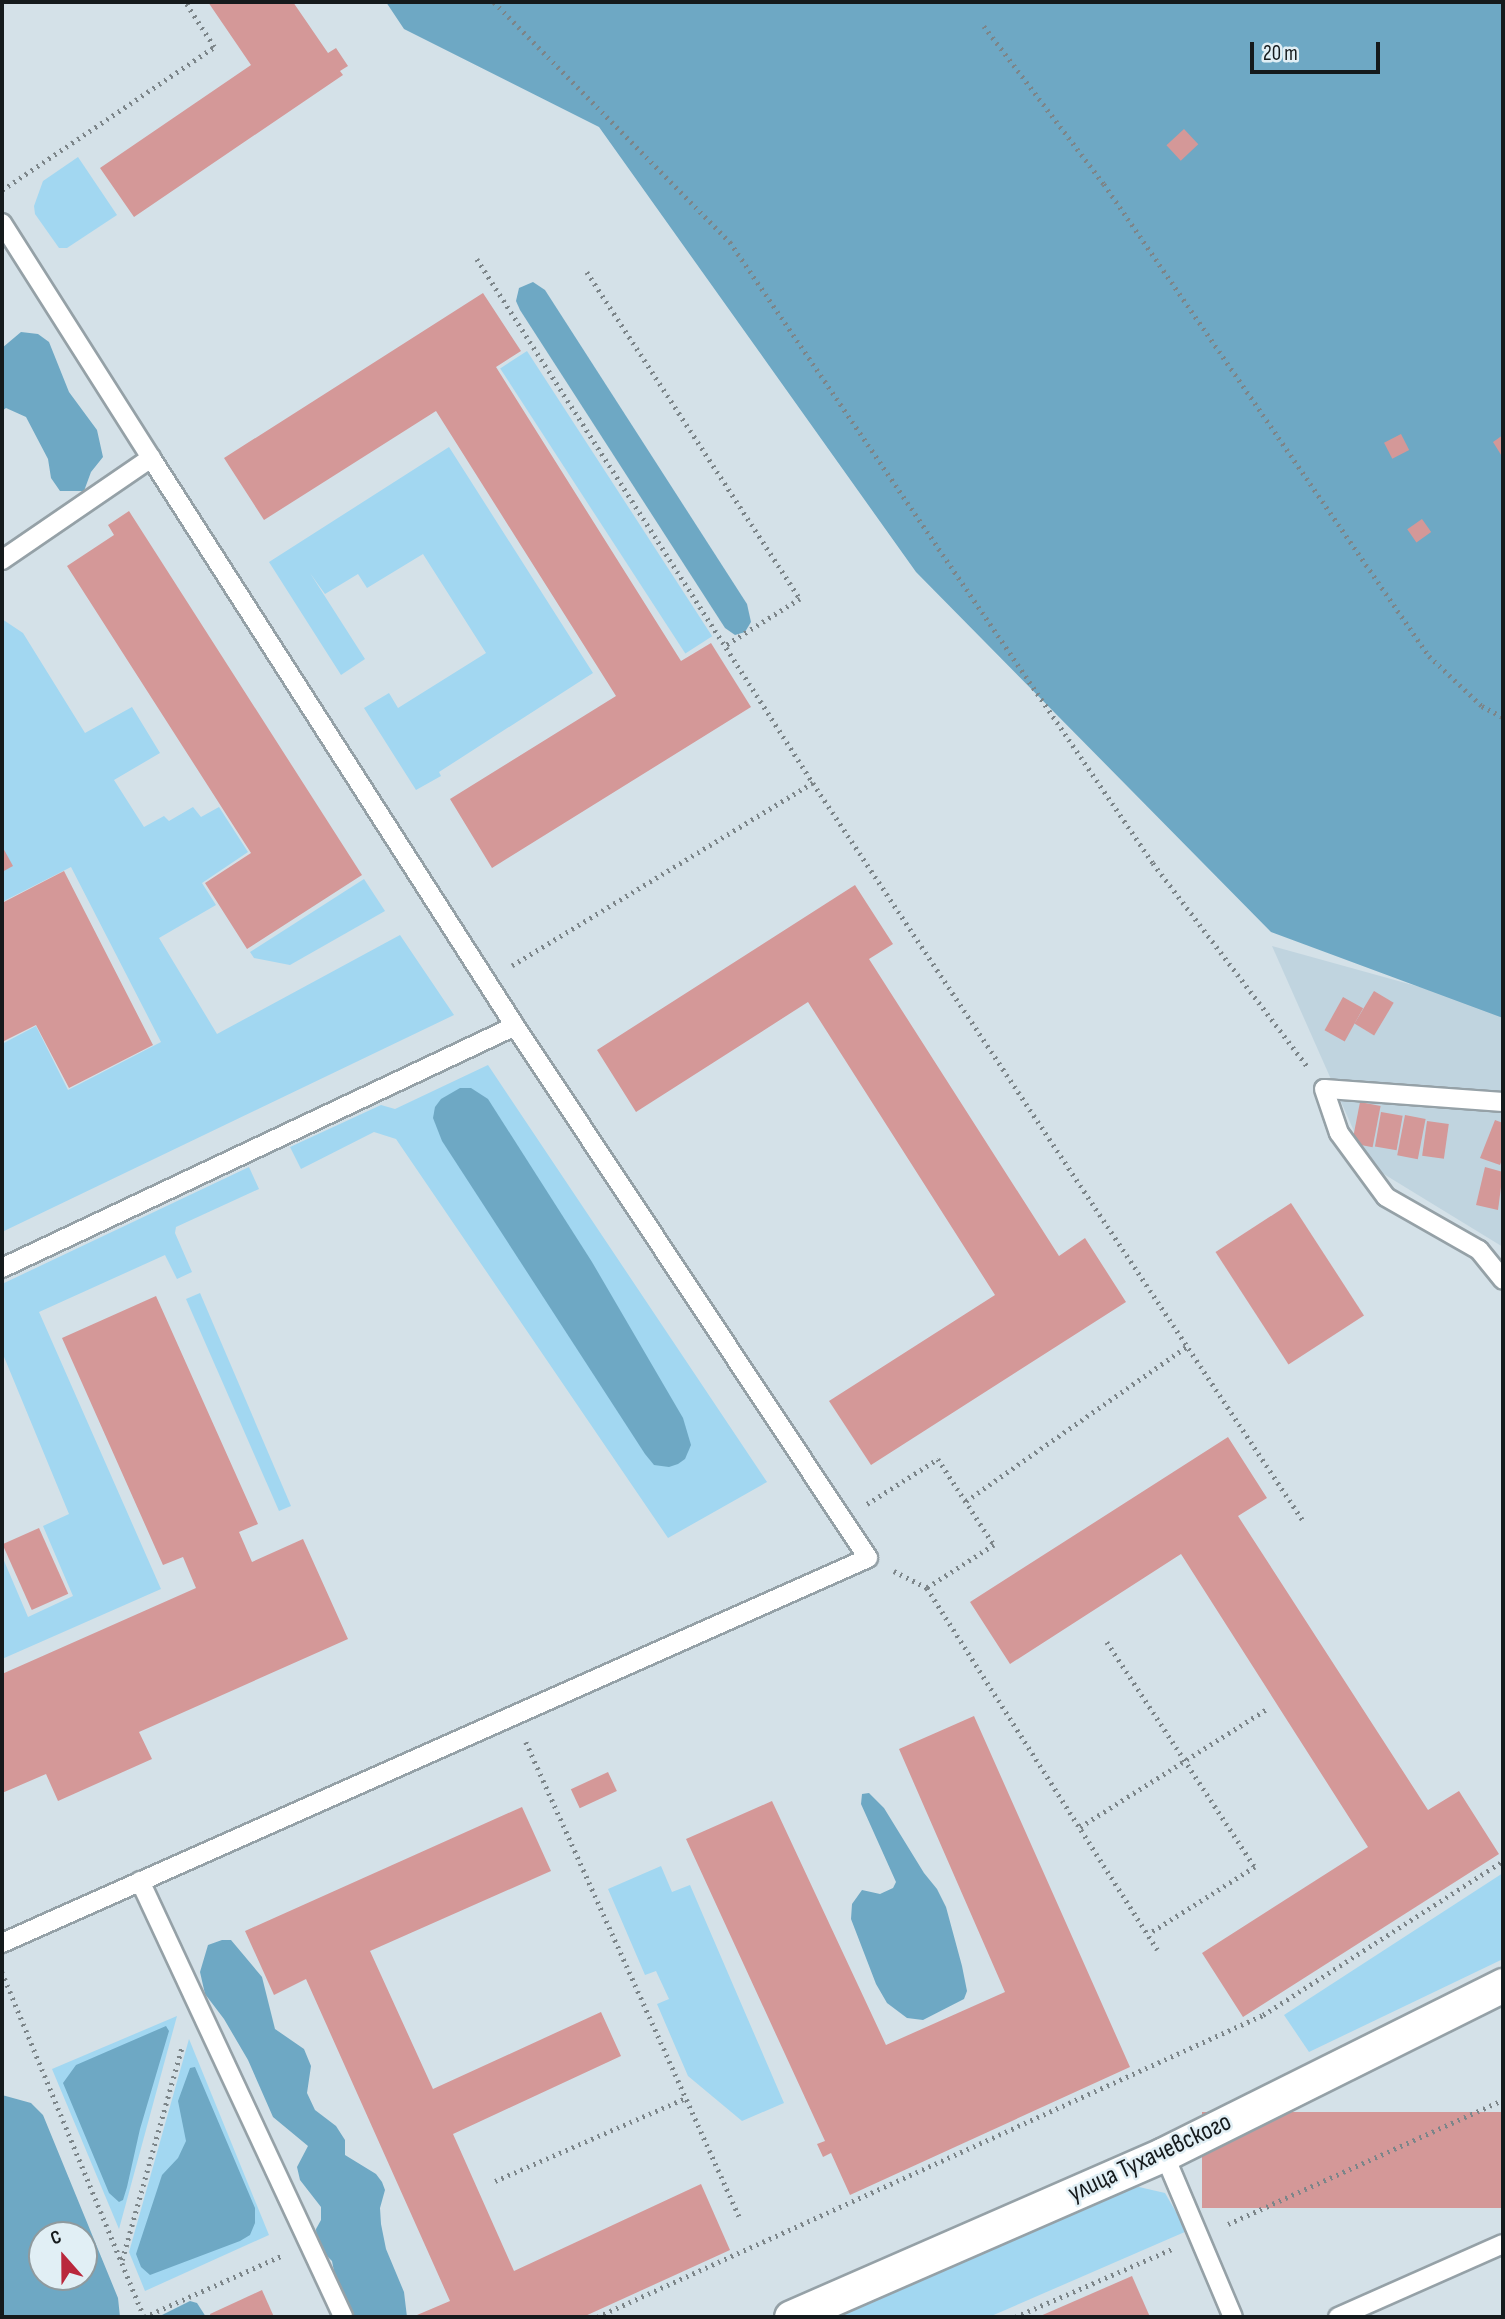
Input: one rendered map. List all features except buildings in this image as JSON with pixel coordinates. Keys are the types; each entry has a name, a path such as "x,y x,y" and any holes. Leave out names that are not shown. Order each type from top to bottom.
{"street":[{"name":"улица Тухачевского","path":"791,2317 1164,2154 1503,1985"}],"lane":[{"path":"2,223 515,1026 868,1558 2,1943"},
{"path":"2,560 151,458"},
{"path":"2,1268 515,1026"},
{"path":"1503,1102 1324,1088 1339,1133 1386,1197 1479,1250 1503,1280"},
{"path":"139,1881 343,2317"},
{"path":"1164,2154 1233,2317"},
{"path":"1338,2317 1503,2244"}],"path":[{"path":"2,190 214,47 185,2"},
{"path":"494,2 730,242 1153,863 1324,1088"},
{"path":"984,26 1104,184 1429,656 1482,706 1503,717"},
{"path":"477,259 813,783 1304,1522"},
{"path":"587,272 800,598 725,646"},
{"path":"488,981 813,783"},
{"path":"965,1501 1187,1346"},
{"path":"842,1519 938,1459 994,1545 927,1588"},
{"path":"868,1558 927,1588 1158,1950"},
{"path":"1107,1642 1255,1867 1148,1934"},
{"path":"1080,1827 1268,1709"},
{"path":"514,1715 739,2216"},
{"path":"597,2317 1263,2015 1503,1861"},
{"path":"2,1971 144,2317 308,2244"},
{"path":"121,2261 195,2001"},
{"path":"495,2181 686,2098"},
{"path":"1015,2317 1503,2100"}],"shaded area":[{"path":"386,2 1503,2 1503,1018 1271,932 916,572 599,127 404,29"},
{"path":"78,157 117,215 67,248 59,248 35,214 34,206 43,181"},
{"path":"533,282 545,290 747,604 751,622 745,632 735,635 725,628 520,310 516,301 519,288"},
{"path":"21,332 38,334 49,342 69,392 97,430 103,457 91,472 84,491 60,491 51,478 48,459 26,417 6,408 2,411 2,348"},
{"path":"527,351 712,636 685,654 500,368"},
{"path":"449,447 593,673 439,772 441,776 416,790 364,708 389,693 398,708 486,653 423,554 367,588 358,574 325,594 310,573 365,659 341,675 269,562"},
{"path":"2,619 23,633 85,733 132,707 160,753 114,780 144,827 164,816 169,821 193,807 201,817 219,807 248,852 202,883 216,905 159,938 217,1034 400,935 454,1015 2,1232 2,1044 36,1026 68,1090 161,1042 71,867 2,902"},
{"path":"364,879 385,911 290,965 254,958 250,952"},
{"path":"1272,946 1503,1010 1503,1247 1369,1165"},
{"path":"488,1065 767,1482 668,1538 396,1139 374,1132 301,1169 290,1147 381,1105 395,1109"},
{"path":"460,1088 471,1088 488,1099 592,1262 683,1418 691,1445 685,1459 678,1464 669,1467 654,1465 645,1454 442,1141 433,1118 435,1107 441,1099"},
{"path":"249,1167 259,1189 176,1227 175,1233 192,1272 177,1279 165,1255 39,1312 161,1589 2,1659 2,1556 28,1617 73,1596 43,1526 69,1514 2,1352 2,1284"},
{"path":"200,1293 291,1506 279,1511 186,1299"},
{"path":"869,1793 884,1808 924,1873 937,1889 946,1907 962,1966 967,1991 964,1999 923,2020 907,2018 887,2003 876,1984 851,1919 852,1904 862,1890 880,1894 893,1888 896,1882 861,1804 862,1794"},
{"path":"661,1866 672,1892 690,1885 784,2103 742,2121 688,2076 657,2004 669,1999 656,1971 645,1975 608,1889"},
{"path":"1503,1873 1503,1959 1309,2052 1284,2015"},
{"path":"231,1940 262,1977 275,2029 304,2049 311,2066 307,2093 315,2110 336,2126 345,2140 345,2155 376,2174 382,2182 385,2190 380,2208 381,2224 386,2249 404,2292 407,2317 352,2317 337,2287 332,2261 317,2246 316,2229 321,2220 321,2207 300,2180 297,2167 308,2146 273,2117 248,2060 224,2019 205,1994 200,1972 208,1945"},
{"path":"177,2016 119,2229 52,2069"},
{"path":"166,2026 169,2031 140,2129 127,2187 123,2200 119,2202 109,2193 63,2083 76,2065"},
{"path":"189,2039 269,2235 145,2291 129,2252"},
{"path":"195,2067 255,2208 255,2223 250,2235 240,2241 150,2275 141,2267 136,2254 162,2175 178,2158 186,2141 178,2101 190,2068"},
{"path":"2,2095 31,2103 43,2115 86,2221 28,2221 28,2291 98,2291 98,2249 118,2298 120,2317 2,2317"},
{"path":"1139,2187 1165,2193 1187,2231 989,2317 823,2317 1114,2190"},
{"path":"190,2301 197,2303 206,2317 158,2317"}]}
